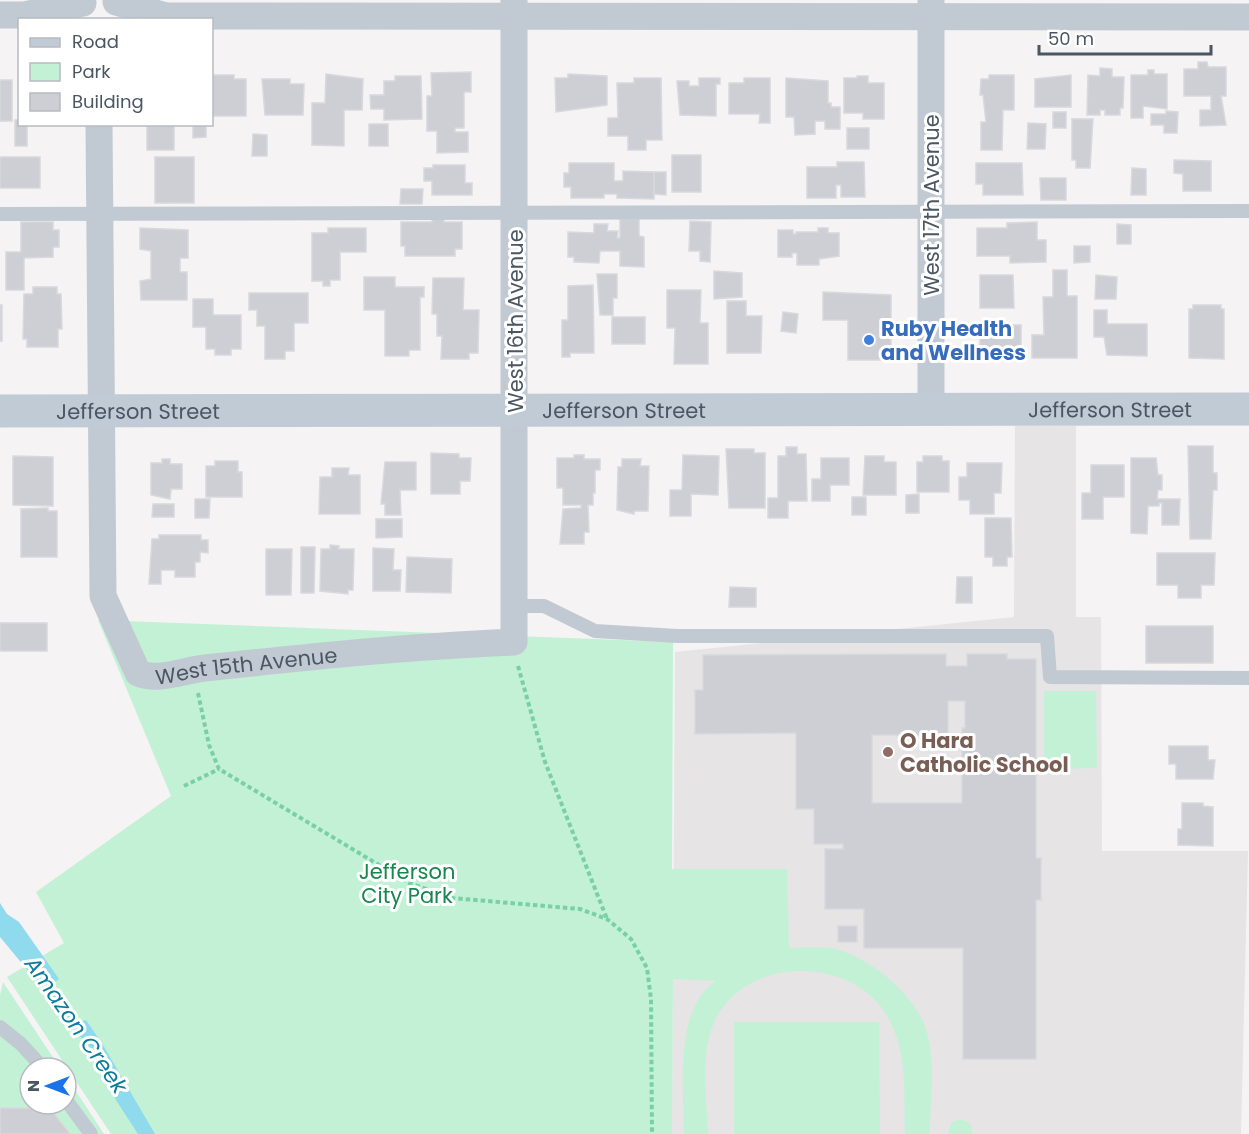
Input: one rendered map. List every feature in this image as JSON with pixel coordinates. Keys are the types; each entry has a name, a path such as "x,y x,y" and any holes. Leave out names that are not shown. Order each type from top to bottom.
{"street":[{"path":"116,7 158,18 514,7 931,7 1249,16"},
{"name":"West 16th Avenue","path":"514,7 516,211 514,642"},
{"name":"West 17th Avenue","path":"931,7 931,410"},
{"path":"23,17 83,8"},
{"name":"West 15th Avenue","path":"99,126 104,600 138,673 146,677 196,669 419,646 514,642"},
{"name":"Jefferson Street","path":"0,411 514,412 1249,409"}],"lane":[{"path":"0,214 1249,211"},
{"path":"514,606 544,606 595,631 677,636 1047,636 1050,677 1249,678"},
{"path":"0,1027 32,1056"},
{"path":"78,1116 91,1134"}],"path":[{"path":"514,642 520,673 545,762 607,920"},
{"path":"196,669 199,705 219,769 409,883 452,898 580,909 607,920 631,939 647,968 651,999 652,1134"},
{"path":"184,786 219,769"}],"shaded area":[{"name":"O Hara Catholic School","path":"1015,426 1076,426 1076,617 1101,617 1102,851 1248,851 1241,1134 672,1134 675,652 1014,617"}],"green space":[{"name":"Jefferson City Park","path":"98,620 673,642 672,869 787,869 789,948 829,948 861,959 899,988 918,1012 928,1037 932,1064 930,1134 905,1134 901,1057 898,1042 886,1014 868,994 846,980 820,973 793,971 767,977 743,988 724,1006 711,1030 705,1067 708,1134 684,1134 684,1051 693,1010 702,994 716,981 673,979 672,1134 111,1134 78,1084 78,1056 59,1056 7,977 64,943 36,892 171,796"},
{"path":"1044,691 1096,691 1097,768 1044,769"},
{"path":"3,982 52,1056 18,1056 18,1116 78,1116 78,1094 104,1134 0,1134 0,995"},
{"path":"734,1022 879,1022 880,1134 734,1134"},
{"path":"960,1119 970,1123 973,1134 948,1134 951,1123"}],"water":[{"name":"Amazon Creek","path":"0,903 7,914 19,922 59,979 51,985 79,1022 86,1020 155,1134 138,1134 114,1097 93,1050 68,1020 58,1013 49,996 0,937"}],"building":[{"path":"1198,62 1207,62 1208,67 1226,67 1226,96 1221,96 1226,125 1200,126 1200,110 1211,110 1211,96 1184,96 1184,69 1198,69"},
{"path":"1100,68 1112,69 1112,77 1124,77 1123,108 1120,108 1120,115 1105,115 1105,110 1100,110 1100,115 1087,115 1088,75 1100,76"},
{"path":"1148,70 1154,70 1154,74 1167,74 1167,109 1143,106 1143,118 1131,118 1131,75 1148,75"},
{"path":"471,72 471,92 464,92 464,128 455,128 455,132 468,132 468,152 437,153 437,131 427,131 427,96 432,96 431,73"},
{"path":"326,74 363,79 362,110 344,110 344,146 312,145 312,103 325,103"},
{"path":"568,74 607,76 607,105 556,112 555,78 568,78"},
{"path":"213,75 234,75 234,79 246,79 246,116 213,116"},
{"path":"989,75 1014,75 1014,110 1003,110 1002,150 981,150 981,122 986,122 983,95 980,95 981,79 989,79"},
{"path":"1071,75 1071,107 1035,107 1035,79"},
{"path":"395,76 421,76 422,119 384,120 384,109 371,109 370,95 384,95 384,81 395,81"},
{"path":"857,76 868,76 868,83 884,83 884,119 863,119 863,113 844,113 844,78 857,78"},
{"path":"634,78 661,78 662,140 646,140 646,150 628,150 628,136 608,136 608,118 618,118 617,83 634,83"},
{"path":"699,78 720,78 720,84 716,84 716,116 680,115 677,81 689,81 689,86 699,86"},
{"path":"744,78 770,78 770,123 759,123 760,114 729,114 729,83 744,83"},
{"path":"786,78 828,81 828,103 831,103 831,107 840,107 840,129 825,129 825,121 815,121 815,134 795,135 794,117 786,117"},
{"path":"262,79 290,79 290,84 304,84 303,115 265,115"},
{"path":"0,80 12,80 12,121 0,121"},
{"path":"1166,111 1178,112 1177,133 1164,133 1164,125 1151,125 1151,114 1166,114"},
{"path":"1053,112 1066,112 1066,128 1053,128"},
{"path":"1072,119 1093,119 1090,168 1076,168 1076,160 1072,160"},
{"path":"15,120 18,120 18,126 27,126 27,146 15,146"},
{"path":"1028,123 1046,124 1045,149 1027,149"},
{"path":"369,124 388,124 388,146 369,146"},
{"path":"147,126 174,126 174,150 147,150"},
{"path":"193,126 206,126 206,137 193,138"},
{"path":"847,128 869,128 869,149 847,149"},
{"path":"253,134 267,135 267,156 252,156"},
{"path":"672,155 701,155 701,192 672,192"},
{"path":"0,157 40,157 40,188 0,188"},
{"path":"155,157 194,157 194,203 155,203"},
{"path":"1174,160 1211,161 1211,191 1183,191 1183,174 1174,173"},
{"path":"837,162 864,162 865,197 841,197 841,185 836,185 836,198 807,198 807,167 837,167"},
{"path":"569,163 614,163 614,181 623,181 623,171 654,172 654,199 617,198 617,194 604,194 604,198 571,198 571,187 564,187 564,173 569,173"},
{"path":"976,163 1022,163 1023,195 983,195 983,184 976,184"},
{"path":"433,165 465,165 465,183 472,183 472,195 432,195 432,181 424,181 424,168 433,168"},
{"path":"1132,168 1146,169 1146,195 1131,195"},
{"path":"654,172 666,172 666,195 654,194"},
{"path":"1040,178 1066,178 1066,200 1041,200"},
{"path":"401,189 423,189 422,204 400,204"},
{"path":"432,218 444,218 444,222 462,222 462,249 455,249 455,256 405,256 405,246 401,246 401,222 432,222"},
{"path":"620,219 639,219 639,236 644,237 644,267 620,266 620,251 600,251 599,263 574,262 574,257 568,257 568,232 594,233 594,224 608,224 607,231 618,231 617,238 620,238"},
{"path":"690,221 711,222 710,262 700,261 700,251 689,251"},
{"path":"21,222 53,222 53,230 59,230 59,247 53,247 53,257 24,258 24,290 6,290 6,252 21,252"},
{"path":"1037,222 1037,240 1046,240 1046,262 1010,263 1010,256 977,256 977,228 1007,228 1007,223"},
{"path":"1117,224 1131,225 1131,244 1117,244"},
{"path":"140,228 188,230 188,258 180,258 180,272 187,272 187,300 141,300 140,281 151,279 151,251 140,249"},
{"path":"328,228 366,228 366,252 340,252 340,280 330,280 330,286 323,286 323,281 312,281 312,233 328,233"},
{"path":"818,228 828,228 828,233 839,233 839,256 819,259 819,265 797,265 797,253 792,253 792,257 778,257 778,230 793,230 793,234 796,234 796,232 818,232"},
{"path":"1074,246 1090,246 1090,262 1074,263"},
{"path":"1053,270 1067,270 1067,296 1077,296 1077,358 1032,358 1032,335 1044,335 1043,297 1053,297"},
{"path":"714,271 742,273 742,297 714,299"},
{"path":"597,274 617,274 617,298 613,298 613,315 600,315"},
{"path":"980,275 1013,275 1014,308 980,308"},
{"path":"1096,275 1117,277 1116,299 1095,299"},
{"path":"364,277 395,277 395,287 424,287 424,297 420,297 420,350 409,350 409,356 385,356 385,310 364,310"},
{"path":"433,278 464,278 463,310 479,310 478,353 469,353 469,359 441,359 442,336 437,336 437,314 432,314"},
{"path":"593,285 594,353 570,353 570,357 562,357 562,320 568,320 568,286"},
{"path":"33,287 57,287 57,294 61,294 62,329 58,329 58,347 27,347 27,339 23,339 24,294 33,294"},
{"path":"667,290 701,290 700,323 708,323 708,364 674,364 675,328 667,328"},
{"name":"Ruby Health and Wellness","path":"823,292 891,295 891,360 848,360 848,320 823,320"},
{"path":"249,293 308,293 308,323 294,323 294,351 285,351 285,359 265,359 265,326 257,326 257,310 249,310"},
{"path":"193,299 213,299 213,315 241,315 241,349 231,349 231,355 215,355 215,349 206,349 206,327 193,327"},
{"path":"727,301 746,301 746,316 762,316 761,353 727,353"},
{"path":"0,305 2,305 2,341 0,341"},
{"path":"1193,305 1221,305 1221,309 1224,309 1224,359 1189,358 1189,309 1193,309"},
{"path":"1094,310 1107,310 1107,324 1147,324 1147,356 1107,355 1104,337 1094,337"},
{"path":"783,312 798,314 796,333 781,331"},
{"path":"612,317 645,317 645,344 612,344"},
{"path":"999,325 1021,325 1021,357 980,357 980,330 999,330"},
{"path":"1188,446 1213,446 1213,473 1217,473 1217,490 1213,490 1211,539 1190,539"},
{"path":"786,447 797,447 797,454 806,454 807,501 788,501 788,518 768,518 768,498 778,498 778,456 786,456"},
{"path":"726,449 754,449 754,453 765,453 765,508 729,508"},
{"path":"431,453 459,454 459,458 471,458 470,481 460,481 460,494 431,494"},
{"path":"574,455 584,455 584,459 600,459 600,470 595,470 595,493 593,493 593,505 588,505 589,532 584,532 584,544 560,544 563,509 581,508 581,505 563,505 563,488 557,488 557,458 574,458"},
{"path":"683,455 719,456 718,495 691,494 691,516 670,516 670,490 682,490"},
{"path":"13,456 53,457 53,506 13,505"},
{"path":"865,456 884,456 884,462 896,462 896,495 863,495"},
{"path":"923,456 942,456 942,461 949,461 949,492 917,492 917,462 923,462"},
{"path":"821,458 849,458 849,485 830,485 830,501 812,501 812,479 821,479"},
{"path":"1131,458 1156,458 1158,475 1162,475 1162,490 1158,490 1157,499 1180,499 1179,525 1162,525 1162,503 1159,503 1159,506 1148,506 1147,534 1131,533"},
{"path":"162,459 170,459 170,464 182,464 182,489 171,489 170,499 151,495 151,463 162,463"},
{"path":"622,459 641,459 640,466 649,466 648,511 634,511 634,514 617,510 618,467 622,467"},
{"path":"215,461 238,461 238,472 242,472 242,497 206,497 206,466 215,466"},
{"path":"385,462 416,462 416,490 400,490 401,515 385,515 385,504 381,504"},
{"path":"967,463 1002,463 1001,493 994,493 994,514 970,514 970,500 959,500 959,477 967,477"},
{"path":"1091,465 1124,465 1124,497 1103,497 1103,519 1082,519 1082,493 1091,493"},
{"path":"332,468 349,468 348,475 360,475 360,514 319,514 320,477 332,477"},
{"path":"919,494 919,513 906,513 906,495"},
{"path":"852,497 866,497 866,515 852,515"},
{"path":"195,499 210,499 209,518 195,518"},
{"path":"153,504 174,504 174,517 152,517"},
{"path":"48,508 48,511 57,511 57,557 21,557 21,509"},
{"path":"985,518 1011,518 1012,557 1007,557 1007,566 993,566 993,557 985,557"},
{"path":"376,519 402,519 402,537 376,538"},
{"path":"159,535 201,535 201,540 208,540 208,553 200,552 200,562 195,562 195,577 175,577 175,570 161,570 161,584 149,584 152,539 159,539"},
{"path":"330,545 339,546 338,549 354,549 353,590 348,590 348,594 320,591 321,549 330,549"},
{"path":"301,547 315,547 314,593 301,593"},
{"path":"373,548 394,549 393,570 401,570 400,591 373,591"},
{"path":"266,549 292,549 291,595 266,595"},
{"path":"1157,553 1215,553 1214,585 1201,585 1201,598 1178,598 1178,585 1157,585"},
{"path":"407,557 452,559 451,593 406,592"},
{"path":"957,577 972,577 972,603 956,603"},
{"path":"730,587 756,588 756,607 729,607"},
{"path":"0,623 47,623 47,651 0,651"},
{"path":"1146,626 1213,626 1213,663 1146,663"},
{"path":"946,654 946,666 967,666 967,654 1007,654 1007,659 1036,659 1036,858 1041,858 1041,900 1036,900 1036,1059 963,1059 963,948 864,948 864,909 825,909 825,849 843,849 843,844 814,844 814,809 796,809 796,733 695,734 695,690 703,690 703,655","holes":["948,701 965,701 965,728 962,728 962,803 872,803 872,735 948,735"]},
{"path":"1169,746 1208,746 1208,760 1215,760 1213,779 1176,779 1176,764 1169,764"},
{"path":"1182,803 1203,803 1203,806 1213,807 1213,846 1178,845 1178,829 1182,829"},
{"path":"838,926 857,926 857,942 838,942"},
{"path":"0,1108 18,1108 18,1116 56,1116 70,1134 0,1134"}],"place":[{"name":"Ruby Health and Wellness","path":"869,340"},
{"name":"O Hara Catholic School","path":"888,752"}]}
